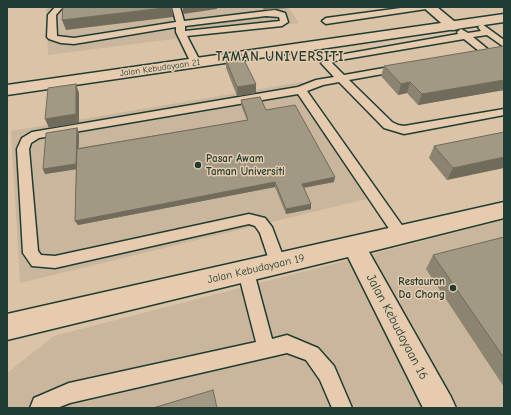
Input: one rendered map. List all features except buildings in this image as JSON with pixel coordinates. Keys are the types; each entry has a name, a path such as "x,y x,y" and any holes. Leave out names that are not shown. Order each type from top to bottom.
{"street":[{"path":"429,7 453,26"},
{"name":"Jalan Kebudayaan 21","path":"7,90 504,18"},
{"name":"Jalan Kebudayaan 19","path":"7,327 246,272 504,210"},
{"name":"Jalan Kebudayaan 16","path":"354,246 440,408"}],"lane":[{"path":"59,7 52,15 52,37 61,40 74,41 181,24 266,13 282,15 284,19 284,22 282,23 182,34"},
{"path":"176,7 181,24 180,32 196,63"},
{"path":"367,7 374,14"},
{"path":"326,20 426,7"},
{"path":"475,23 504,44"},
{"path":"453,26 487,53"},
{"path":"488,32 327,60 326,63 388,125 404,130 504,112"},
{"path":"472,56 504,50"},
{"path":"278,264 267,231 260,222 249,218 54,262 37,260 31,253 23,149 26,141 36,135 301,90 320,82 410,66"},
{"path":"301,90 401,235"},
{"path":"246,272 266,348"},
{"path":"40,408 41,405 69,393 287,344 312,354 327,374 342,408"}],"shaded area":[{"path":"46,7 288,7 299,23 48,55"},
{"path":"302,82 383,195 20,283 11,131"},
{"path":"504,220 504,408 7,408 7,373 54,336"}],"place":[{"name":"Pasar Awam Taman Universiti","path":"198,165"},
{"name":"Restauran Da Chong","path":"453,288"}],"district":[{"name":"TAMAN UNIVERSITI","path":"280,57"}]}
